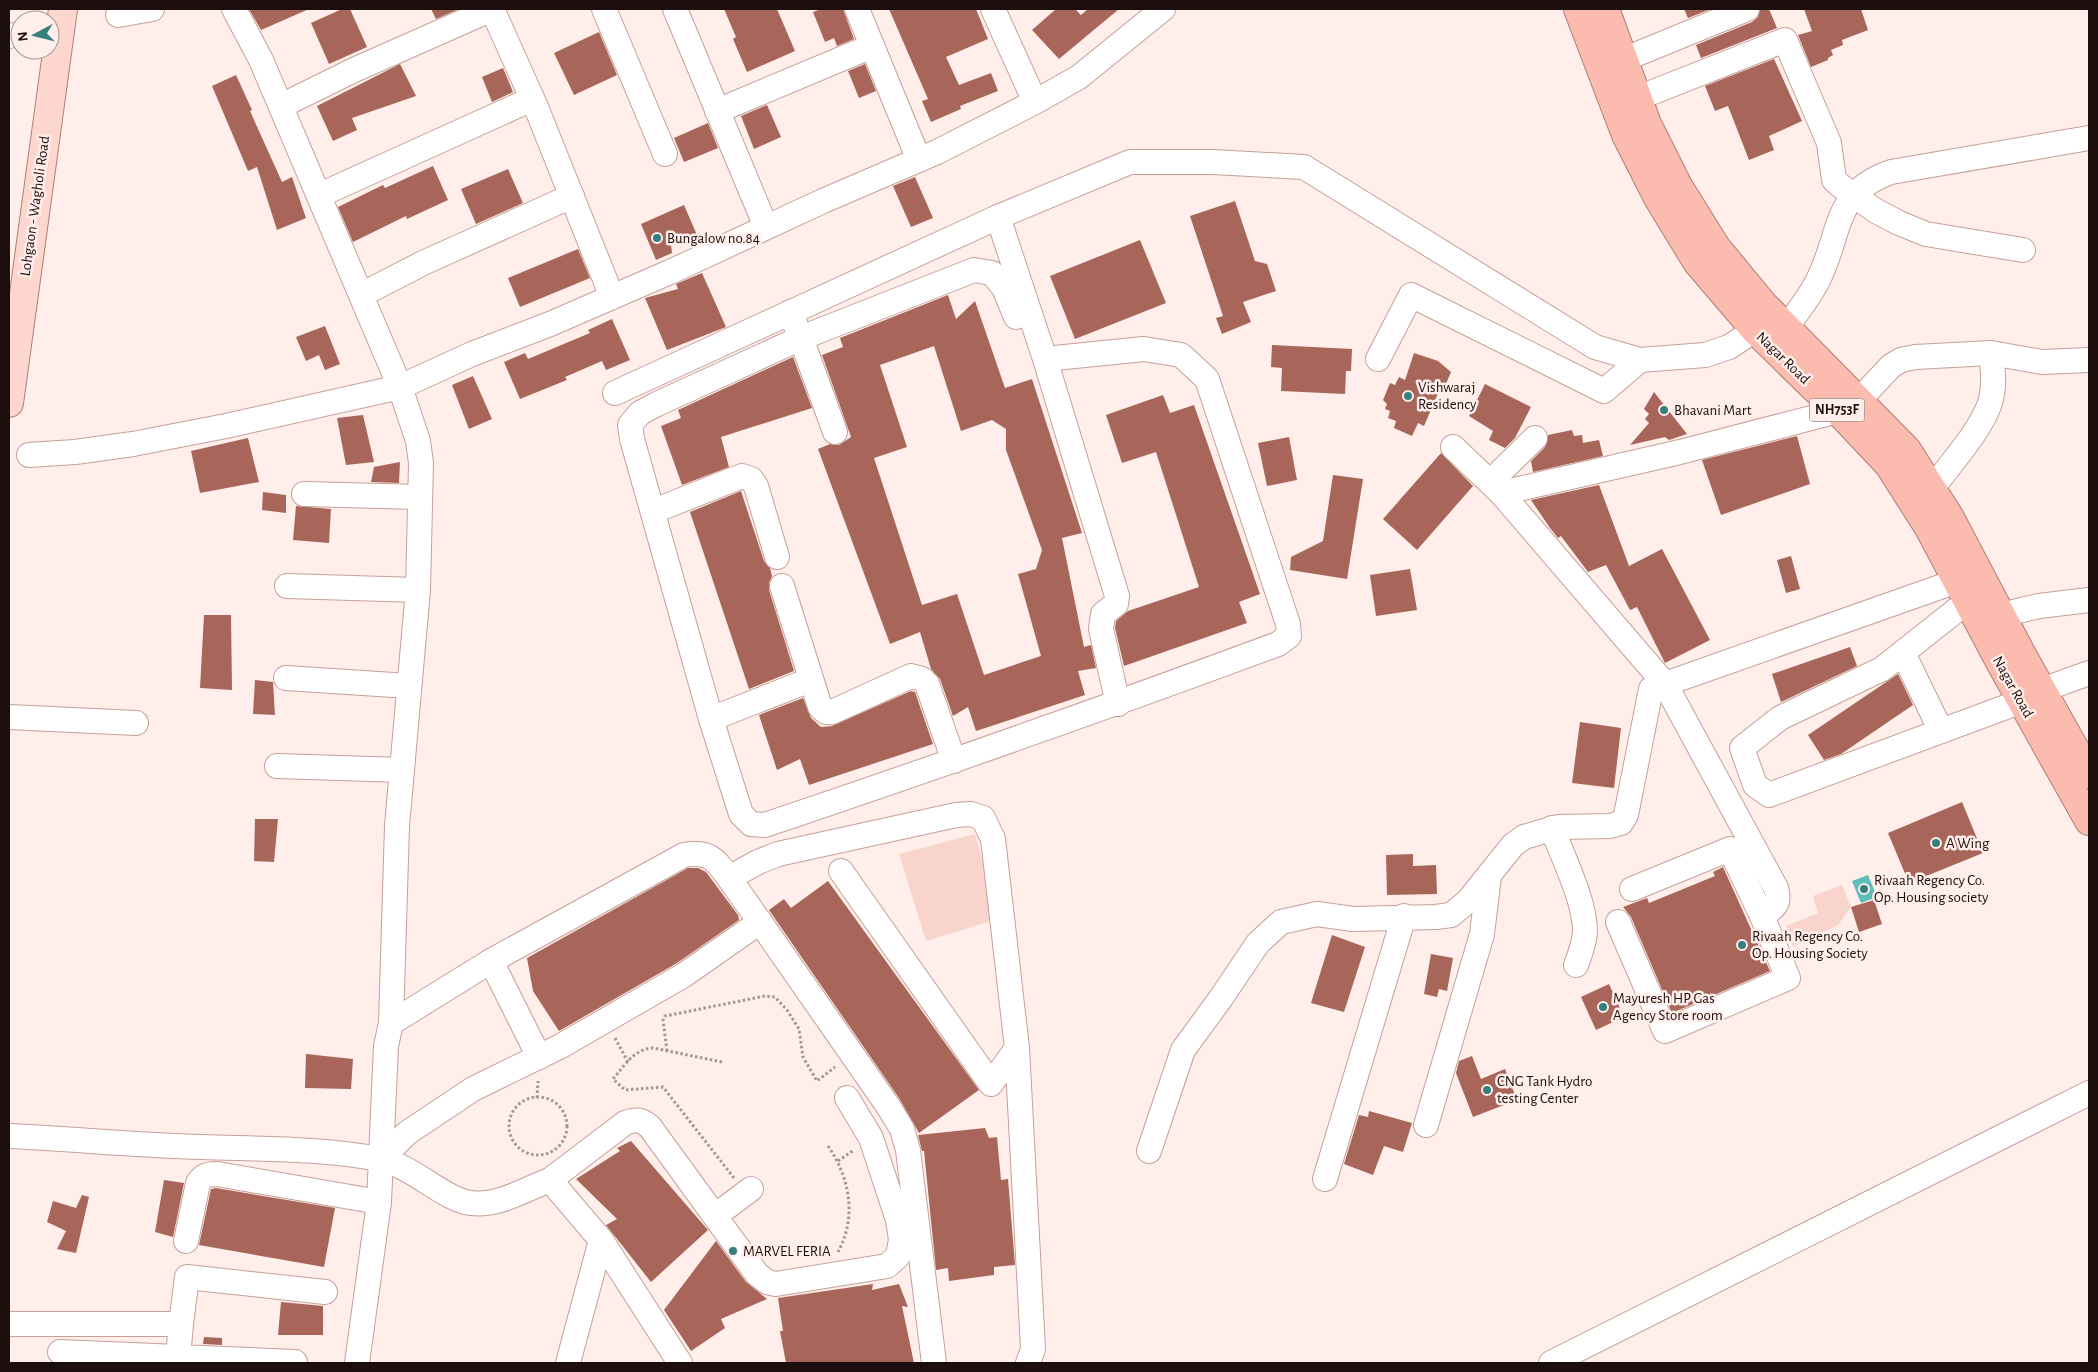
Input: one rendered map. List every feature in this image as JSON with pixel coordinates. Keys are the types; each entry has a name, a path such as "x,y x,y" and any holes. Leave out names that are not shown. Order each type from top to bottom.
{"highway":[{"name":"Nagar Road","path":"1578,9 1626,135 1658,198 1698,262 1755,330 1907,450 1949,516 2001,615 2032,696 2089,821"},
{"name":"Nagar Road","path":"1605,9 1647,124 1678,186 1716,247 1763,304 1787,327 1849,405 1929,528 1962,591 2032,696 2089,774"}],"main road":[{"name":"Lohgaon - Wagholi Road","path":"9,403 53,60"}],"street":[{"path":"118,15 152,9"},
{"path":"234,9 261,60 400,387 418,441 420,462 418,590 397,826 391,1023 386,1046 379,1202 357,1363"},
{"path":"281,106 362,66 492,9 532,99 612,297"},
{"path":"604,9 665,154"},
{"path":"857,9 919,160"},
{"path":"993,9 1035,102"},
{"path":"29,455 75,452 133,444 226,426 400,387 472,354 612,297 919,160 1035,102 1079,77 1163,9"},
{"path":"1624,60 1747,9"},
{"path":"682,11 717,111 766,228"},
{"path":"1638,98 1785,40 1829,143 1834,180 1884,215 1926,234 2023,250"},
{"path":"717,111 872,46"},
{"path":"320,195 532,99"},
{"path":"1787,327 1817,281 1840,220 1853,194 1871,179 1891,172 2089,138"},
{"path":"615,393 998,217 1130,162 1213,162 1304,167 1595,347 1640,360 1705,355 1729,347 1755,330"},
{"path":"361,295 423,262 572,196"},
{"path":"998,217 1045,359 1117,596 1116,604 1103,614 1101,629 1118,704"},
{"path":"1045,359 1144,349 1181,355 1207,380 1288,624 1289,636 1278,644 1118,704 765,825 751,824 741,814 711,719 654,511 632,439 630,425 640,413 657,404 800,338 974,270 992,273 1004,288 1018,321 1060,444"},
{"path":"1378,359 1411,295 1604,391 1640,360"},
{"path":"790,312 836,432"},
{"path":"1932,489 1977,426 1990,403 1994,378 1991,353"},
{"path":"1496,488 1680,452 1849,405 1891,366 1901,360 1915,357 1991,353 2042,362 2089,360"},
{"path":"1496,488 1535,438"},
{"path":"1454,447 1496,488 1665,684 1776,888 1779,899 1776,906 1762,916"},
{"path":"654,511 742,476 751,479 756,486 778,557"},
{"path":"304,494 420,497"},
{"path":"287,586 418,590"},
{"path":"782,586 820,707 826,712 832,712 912,676 922,679 927,684 954,761"},
{"path":"1962,591 1903,652 1882,669 1780,718 1742,748 1755,785 1769,795 2089,673"},
{"path":"1149,1152 1183,1050 1222,998 1258,943 1281,922 1301,916 1317,914 1353,919 1451,915 1468,901 1514,845 1524,837 1552,828 1610,826 1620,823 1626,815 1651,689 1962,591"},
{"path":"2001,615 2039,606 2089,600"},
{"path":"1903,652 1941,731"},
{"path":"286,678 409,686"},
{"path":"711,719 810,680"},
{"path":"9,717 136,723"},
{"path":"277,766 402,770"},
{"path":"729,878 758,862 778,854 956,816 971,814 983,818 994,839 1017,1048 1033,1349 1028,1363"},
{"path":"1552,828 1584,920 1582,946 1576,966"},
{"path":"1618,922 1665,1031 1788,978 1762,916 1730,849 1632,890"},
{"path":"391,1023 491,961 684,855 698,853 710,856 729,878 760,922 902,1129 908,1150 934,1363"},
{"path":"841,871 991,1084 1017,1048"},
{"path":"1426,1125 1482,934 1488,876"},
{"path":"1325,1180 1404,916"},
{"path":"380,1159 407,1134 473,1089 539,1057 605,1021 684,975 760,922"},
{"path":"491,961 539,1057"},
{"path":"1551,1363 2089,1093"},
{"path":"9,1136 202,1147 266,1147 380,1159 410,1170 452,1196 470,1203 493,1203 550,1180 625,1123 643,1120 757,1274 767,1282 776,1284 887,1266 898,1256 900,1240 898,1220 871,1138 847,1098"},
{"path":"186,1241 198,1184 208,1174 379,1202"},
{"path":"550,1180 600,1240 680,1363"},
{"path":"715,1216 752,1189"},
{"path":"568,1363 600,1240"},
{"path":"178,1357 187,1278 325,1292"},
{"path":"9,1324 181,1324"},
{"path":"60,1352 295,1362"}],"path":[{"path":"667,1051 663,1020 665,1016 764,996 775,997 788,1010 799,1029 803,1057 816,1081 840,1063"},
{"path":"605,1021 628,1062"},
{"path":"722,1062 644,1048 613,1079 625,1090 663,1087 693,1128 736,1180 752,1189"},
{"path":"537,1098 554,1102 561,1108 566,1116 567,1131 561,1144 554,1151 544,1155 534,1155 517,1146 510,1128 510,1119 520,1104 537,1098"},
{"path":"828,1146 838,1161 847,1182 849,1208 846,1237 835,1257"}],"shaded area":[{"path":"975,834 998,919 926,941 899,854"},
{"path":"1842,885 1851,907 1838,925 1793,947 1786,926 1818,913 1813,896"}],"water":[{"name":"Rivaah Regency Co. Op. Housing society","path":"1868,875 1877,897 1861,903 1852,881"}],"building":[{"path":"249,9 309,9 261,30"},
{"path":"342,9 350,9 367,47 329,64 311,23"},
{"path":"431,9 459,9 436,19"},
{"path":"724,9 777,9 795,51 747,72 733,39 736,37"},
{"path":"821,9 843,9 854,39 837,46 834,38 825,42 813,12"},
{"path":"889,9 976,9 988,39 946,57 959,85 991,73 998,91 960,106 961,109 931,122 922,101 928,99"},
{"path":"1056,9 1075,9 1081,15 1088,9 1119,9 1059,59 1032,30"},
{"path":"1684,9 1711,9 1688,18"},
{"path":"1760,9 1769,9 1777,28 1701,58 1696,45 1752,22 1758,17"},
{"path":"1804,9 1861,9 1868,30 1842,40 1843,45 1831,50 1833,55 1828,60 1811,67 1798,35 1812,31"},
{"path":"599,32 617,75 574,95 554,53"},
{"path":"1774,59 1802,121 1769,136 1774,150 1749,160 1728,106 1715,111 1705,86"},
{"path":"400,64 416,96 352,118 357,130 333,141 317,106"},
{"path":"865,64 876,91 859,98 848,71"},
{"path":"503,68 513,92 492,102 482,77"},
{"path":"236,75 282,182 292,177 306,218 277,230 257,167 248,171 212,86"},
{"path":"767,105 781,137 754,149 741,116"},
{"path":"708,123 718,148 684,162 674,138"},
{"path":"433,166 448,200 407,219 406,216 353,242 338,207 383,185 385,188"},
{"path":"508,169 523,203 476,224 461,189"},
{"path":"915,177 933,218 911,227 893,186"},
{"path":"1235,201 1255,261 1267,264 1276,291 1243,302 1251,322 1222,334 1216,318 1223,316 1190,216"},
{"path":"684,205 697,235 671,245 672,253 656,260 641,224"},
{"path":"1140,240 1166,303 1075,339 1050,276"},
{"path":"578,249 590,278 520,307 508,278"},
{"path":"702,273 726,327 667,350 645,298 678,289 676,284"},
{"path":"948,295 956,319 975,301 1005,388 1032,379 1082,533 1062,538 1084,647 1091,645 1096,668 1078,671 1085,695 976,731 968,707 953,716 940,679 931,669 920,632 890,644 818,449 830,444 839,445 851,437 822,355 843,347 840,338","holes":["934,346 961,431 992,420 1006,429 1006,450 1042,550 1036,569 1018,574 1041,656 984,675 957,594 922,605 874,458 907,447 880,365"]},
{"path":"612,319 630,360 606,370 602,361 565,377 567,380 520,399 504,362 525,353 528,359 590,333 588,330"},
{"path":"325,326 340,364 325,370 319,355 306,361 296,337"},
{"path":"1272,345 1352,349 1351,371 1346,371 1345,394 1281,391 1282,368 1271,367"},
{"name":"Vishwaraj Residency","path":"1414,353 1438,361 1451,372 1442,393 1439,391 1424,426 1418,423 1412,436 1394,428 1396,421 1388,418 1390,411 1385,409 1387,404 1383,400 1390,383 1395,385 1399,377 1405,380"},
{"path":"793,357 812,408 721,437 729,467 682,485 661,426 681,418 678,410"},
{"path":"473,376 492,419 469,429 452,385"},
{"path":"1485,384 1531,407 1515,438 1505,448 1489,440 1493,431 1469,416"},
{"path":"1654,392 1687,434 1669,440 1665,437 1630,445 1649,423 1645,419 1649,414 1644,409"},
{"path":"1163,395 1170,413 1194,405 1260,594 1239,602 1247,623 1124,666 1115,628 1116,621 1128,611 1199,587 1156,452 1122,463 1106,415"},
{"path":"363,415 374,462 346,465 337,418"},
{"path":"1572,430 1574,436 1582,435 1583,443 1599,440 1603,456 1533,472 1531,461 1545,447 1548,435"},
{"path":"1797,436 1810,484 1721,515 1702,460"},
{"path":"1289,437 1297,480 1267,486 1258,443"},
{"path":"248,438 259,482 200,493 191,451"},
{"path":"1441,453 1473,486 1417,550 1383,519"},
{"path":"400,462 399,483 371,482 374,467"},
{"path":"1333,475 1363,479 1347,579 1290,570 1291,557 1323,541"},
{"path":"1599,485 1629,566 1662,549 1710,640 1665,663 1637,607 1630,610 1606,565 1588,572 1561,536 1558,538 1550,528 1531,500"},
{"path":"741,491 764,561 770,568 772,576 769,590 794,671 749,689 690,512"},
{"path":"263,492 286,495 286,513 262,510"},
{"path":"296,506 331,509 329,543 293,540"},
{"path":"1791,556 1800,589 1786,593 1777,560"},
{"path":"1410,569 1417,610 1376,616 1370,575"},
{"path":"204,615 231,615 232,690 200,688"},
{"path":"1850,647 1857,666 1781,702 1772,674"},
{"path":"1898,674 1913,705 1841,754 1824,760 1808,735"},
{"path":"255,680 273,682 275,715 253,714"},
{"path":"911,691 915,692 933,744 809,785 800,759 777,770 759,715 803,698 811,718 821,727 832,726"},
{"path":"1580,722 1621,728 1614,788 1572,783"},
{"name":"A Wing","path":"1962,802 1983,853 1909,883 1888,833"},
{"path":"255,819 278,819 274,862 254,861"},
{"path":"1413,854 1413,866 1436,865 1437,894 1387,895 1386,855"},
{"name":"Rivaah Regency Co. Op. Housing Society","path":"1723,867 1770,971 1672,1013 1631,917 1623,907 1647,898 1649,903 1715,876 1713,872"},
{"path":"688,868 698,868 706,872 738,915 739,920 677,963 559,1031 533,991 527,958"},
{"path":"828,881 979,1090 919,1133 899,1098 769,910 784,899 791,908"},
{"path":"1874,900 1882,924 1859,932 1851,907"},
{"path":"1332,935 1365,947 1344,1012 1311,1003"},
{"path":"1431,954 1453,958 1447,991 1439,989 1437,997 1424,994"},
{"name":"Mayuresh HP Gas Agency Store room","path":"1609,984 1624,1017 1596,1030 1581,997"},
{"path":"306,1054 353,1059 351,1089 305,1088"},
{"name":"CNG Tank Hydro testing Center","path":"1472,1056 1481,1079 1505,1069 1517,1100 1473,1117 1456,1073 1459,1061"},
{"path":"1369,1111 1412,1123 1403,1152 1384,1146 1373,1175 1344,1164 1359,1115 1368,1117"},
{"path":"985,1128 989,1138 997,1137 1001,1180 1008,1179 1015,1265 994,1267 994,1275 949,1281 948,1268 936,1270 924,1151 922,1151 918,1135"},
{"path":"631,1141 708,1230 651,1282 606,1225 617,1219 576,1179 620,1151 617,1148"},
{"path":"164,1180 184,1183 173,1237 155,1232"},
{"path":"216,1188 335,1208 324,1267 199,1245 211,1189"},
{"path":"82,1195 89,1197 76,1253 57,1249 66,1231 47,1222 53,1201 76,1208"},
{"path":"716,1241 746,1282 767,1299 721,1319 725,1328 691,1351 664,1310"},
{"path":"873,1284 872,1290 899,1284 908,1307 902,1306 914,1363 786,1363 780,1331 783,1331 778,1298"},
{"path":"281,1302 323,1306 323,1335 278,1335"},
{"path":"204,1337 222,1338 222,1345 203,1344"}],"place":[{"name":"Bungalow no.84","path":"657,238"},
{"name":"Vishwaraj Residency","path":"1408,396"},
{"name":"Bhavani Mart","path":"1664,410"},
{"name":"A Wing","path":"1936,843"},
{"name":"Rivaah Regency Co. Op. Housing society","path":"1864,889"},
{"name":"Rivaah Regency Co. Op. Housing Society","path":"1742,945"},
{"name":"Mayuresh HP Gas Agency Store room","path":"1603,1007"},
{"name":"CNG Tank Hydro testing Center","path":"1487,1090"},
{"name":"MARVEL FERIA","path":"733,1251"}]}
